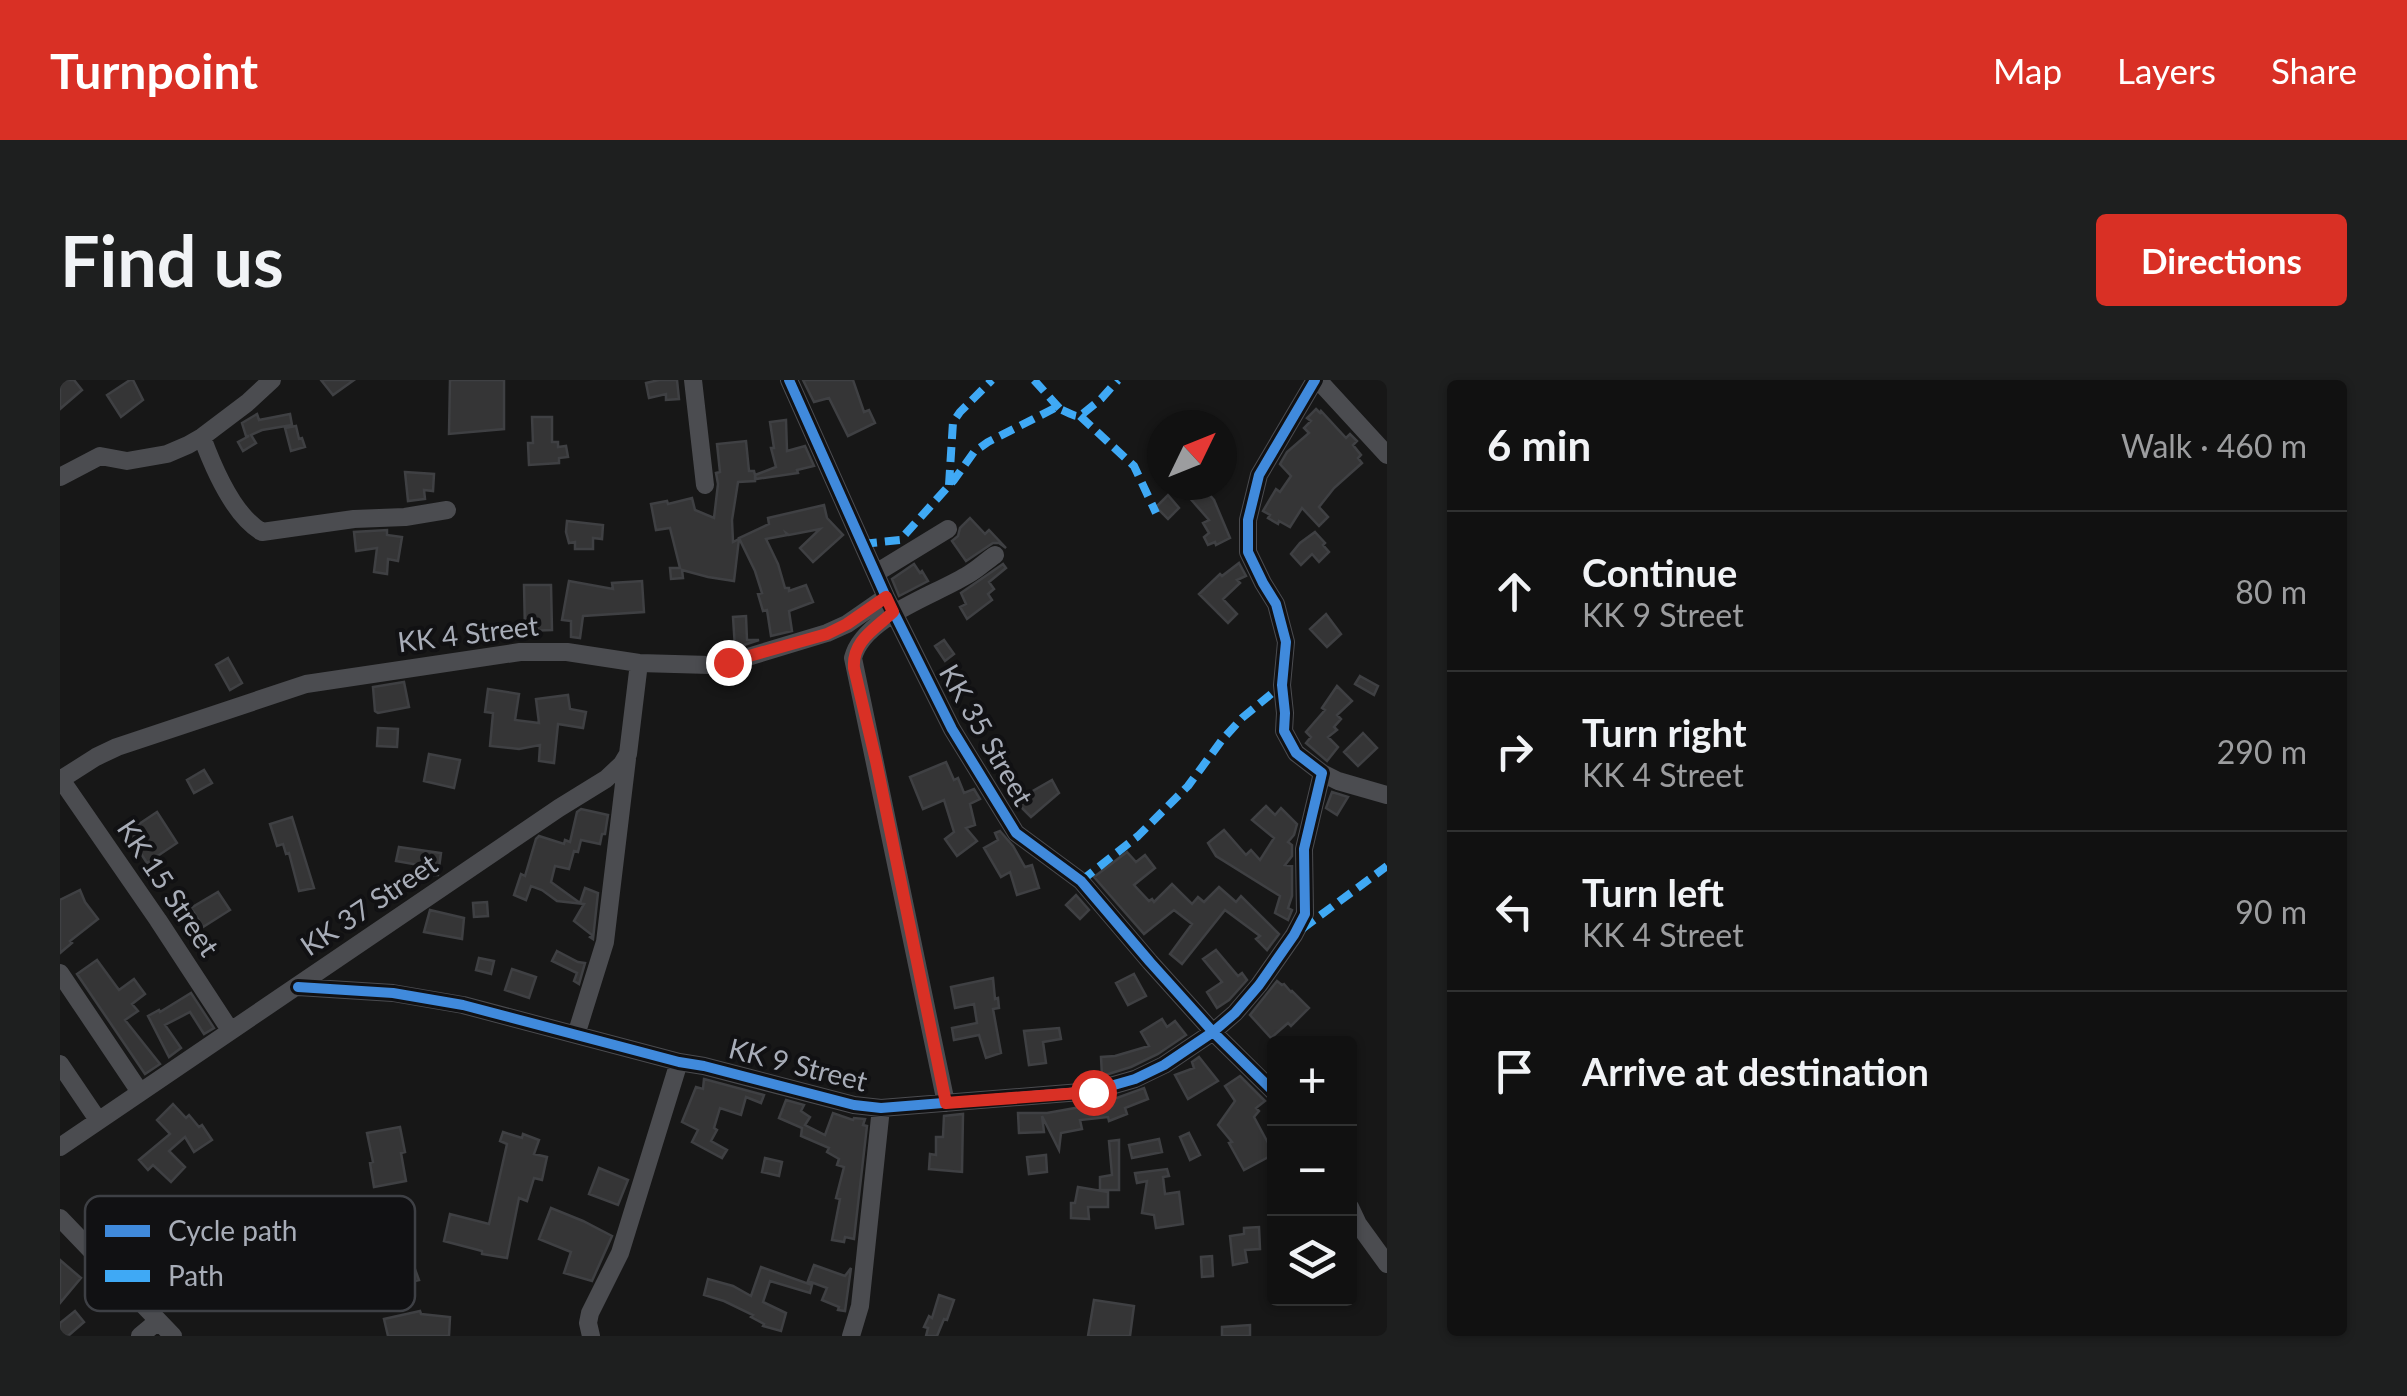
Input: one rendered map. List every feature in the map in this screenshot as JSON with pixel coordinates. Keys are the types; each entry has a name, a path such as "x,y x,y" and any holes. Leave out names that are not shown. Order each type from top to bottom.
{"street":[{"path":"60,477 100,456 127,461 168,454 202,438 272,380"},
{"path":"693,380 705,485"},
{"name":"KK 35 Street","path":"789,380 890,604 952,729 1016,833 1081,880 1150,962 1267,1085"},
{"path":"1387,456 1316,380 1259,475 1248,520 1248,552 1276,604 1286,642 1282,685 1284,731 1296,753 1322,773 1338,782 1387,795"},
{"path":"202,438 220,479 252,526 262,532 447,510"},
{"path":"876,573 948,529"},
{"path":"946,1103 853,658 858,644 890,604 970,574 995,555"},
{"name":"KK 4 Street","path":"60,779 117,747 333,678 520,652 567,652 639,663 710,665 827,634 890,604"},
{"path":"576,1036 604,942 639,663"},
{"name":"KK 37 Street","path":"60,1147 606,779 628,754"},
{"name":"KK 9 Street","path":"298,986 394,993 463,1005 679,1062 881,1108 1093,1092 1136,1079 1214,1032 1259,985 1305,914 1304,848 1322,773"},
{"name":"KK 15 Street","path":"60,779 230,1030"},
{"path":"60,973 140,1092"},
{"path":"591,1336 590,1313 620,1252 679,1062"},
{"path":"60,1064 98,1120"},
{"path":"852,1336 860,1306 881,1108"},
{"path":"1354,1216 1387,1264"},
{"path":"60,1218 85,1244"},
{"path":"148,1311 172,1336"},
{"path":"140,1336 158,1321"}],"building":[{"path":"60,380 74,380 82,390 60,409"},
{"path":"130,380 143,400 121,417 107,395"},
{"path":"321,380 354,380 333,395"},
{"path":"450,380 504,380 504,429 449,434"},
{"path":"677,380 679,399 666,400 666,394 649,398 646,383"},
{"path":"803,380 853,380 864,412 869,410 875,423 848,436 829,398 814,402"},
{"path":"1316,409 1346,438 1350,434 1357,441 1353,445 1362,463 1319,507 1328,517 1319,526 1302,508 1290,527 1279,521 1278,524 1263,511 1276,489 1280,492 1291,476 1280,464 1287,452 1309,433 1304,428"},
{"path":"257,414 259,420 290,414 292,425 251,435 256,443 243,451 238,442 249,436 242,423"},
{"path":"532,417 552,417 552,442 558,442 558,447 566,446 568,457 559,458 559,463 529,465"},
{"path":"786,420 787,451 805,446 814,466 797,470 798,473 756,479 755,476 755,481 738,482 732,520 733,542 739,539 734,581 682,570 683,578 671,579 670,568 680,568 670,528 656,530 651,504 692,498 695,510 714,518 716,473 720,472 717,444 746,441 749,471 755,475 776,467 770,422"},
{"path":"296,426 305,447 291,451 285,428"},
{"path":"405,472 434,474 433,491 424,490 425,499 408,501"},
{"path":"1163,500 1172,500 1179,508 1168,519 1156,507"},
{"path":"1192,500 1214,500 1230,538 1208,545 1204,537 1209,533 1203,523 1209,520"},
{"path":"824,505 827,518 843,535 813,562 800,548 820,529 766,539 785,588 789,591 806,585 813,602 789,611 792,631 771,636 755,571 739,538 769,524 768,518"},
{"path":"970,518 1006,548 993,543 966,561 952,541"},
{"path":"567,521 603,525 602,539 593,538 593,549 575,549 575,542 569,543"},
{"path":"387,530 387,535 402,537 398,561 388,559 387,574 374,572 377,548 356,551 354,532"},
{"path":"1315,532 1329,552 1319,562 1312,554 1301,565 1291,554"},
{"path":"1239,563 1246,576 1237,580 1240,583 1223,599 1237,614 1228,623 1199,594"},
{"path":"914,564 928,581 899,596 892,579"},
{"path":"1003,564 1006,568 989,582 994,589 988,594 992,600 967,619 960,607 966,604 961,593"},
{"path":"569,581 613,589 612,583 642,581 644,612 583,616 580,638 571,637 571,621 562,620"},
{"path":"524,585 551,585 552,630 525,631"},
{"path":"1326,614 1341,634 1327,647 1310,629"},
{"path":"746,616 747,640 759,640 735,648 733,617"},
{"path":"944,640 954,654 945,661 935,646"},
{"path":"228,658 242,683 230,690 216,665"},
{"path":"1360,676 1378,686 1374,695 1355,684"},
{"path":"404,682 409,707 375,711 373,687"},
{"path":"1337,686 1352,701 1337,715 1341,719 1334,727 1337,730 1328,737 1338,747 1327,761 1306,743 1311,737 1306,732 1325,710 1322,708"},
{"path":"488,689 519,694 515,720 539,723 536,699 568,695 570,709 586,712 583,728 558,724 554,763 539,761 540,745 519,749 490,746 493,713 485,712"},
{"path":"378,728 398,729 397,747 377,746"},
{"path":"1363,733 1377,748 1358,766 1344,752"},
{"path":"429,754 460,760 454,788 424,781"},
{"path":"946,762 964,793 974,789 980,799 970,804 975,825 966,828 977,841 957,856 945,839 954,832 944,800 923,809 910,777"},
{"path":"204,770 212,783 194,793 187,780"},
{"path":"1052,780 1059,793 1031,817 1018,804"},
{"path":"1332,792 1348,797 1337,815 1326,808"},
{"path":"1266,806 1275,815 1281,808 1297,824 1288,842 1292,845 1292,856 1285,865 1292,866 1288,908 1292,910 1288,920 1275,913 1280,896 1216,856 1208,843 1224,830 1246,855 1251,850 1260,860 1274,838 1252,820"},
{"path":"581,809 608,815 605,834 600,844 581,840 569,869 555,866 551,882 580,903 585,888 598,893 593,939 574,921 584,904 557,901 531,886 526,900 514,895 521,874 525,876 536,839 539,836 564,844 565,840 570,842"},
{"path":"157,812 177,843 147,863 127,832"},
{"path":"292,817 314,888 299,891 289,853 286,854 283,844 277,846 270,824"},
{"path":"1000,831 1025,867 1032,865 1039,888 1017,895 1010,872 1001,877 984,848 998,840 995,833"},
{"path":"399,847 441,853 438,875 418,875 419,865 396,861"},
{"path":"1127,852 1136,862 1145,855 1155,868 1134,885 1149,901 1154,902 1172,884 1192,904 1198,897 1204,902 1219,887 1236,902 1241,896 1279,934 1267,950 1256,939 1260,936 1225,910 1182,964 1170,954 1192,924 1174,910 1144,934 1094,877"},
{"path":"80,890 98,919 60,953 60,900"},
{"path":"218,892 230,910 203,927 191,908"},
{"path":"1076,895 1089,910 1080,919 1066,905"},
{"path":"487,902 488,916 474,917 473,903"},
{"path":"430,910 464,918 462,939 424,932"},
{"path":"1216,950 1238,976 1242,973 1247,980 1217,1008 1207,992 1222,982 1203,959"},
{"path":"557,951 585,963 579,984 574,981 577,973 552,961"},
{"path":"479,958 494,961 491,974 476,970"},
{"path":"97,960 119,990 134,979 145,994 132,1004 138,1011 125,1020 160,1064 145,1074 77,974"},
{"path":"512,969 536,977 529,998 505,990"},
{"path":"1134,974 1146,996 1128,1005 1116,983"},
{"path":"993,978 999,1008 993,1009 1001,1053 986,1058 979,1035 954,1040 952,1028 977,1023 974,1004 955,1008 951,987"},
{"path":"1277,981 1309,1008 1291,1026 1288,1023 1273,1036 1250,1015"},
{"path":"191,993 214,1028 204,1034 190,1012 165,1025 181,1048 169,1057 148,1016"},
{"path":"1162,1019 1167,1027 1175,1021 1186,1035 1158,1054 1102,1076 1101,1057 1149,1046 1141,1032"},
{"path":"1059,1028 1061,1039 1043,1042 1046,1063 1029,1065 1024,1031"},
{"path":"1199,1057 1218,1081 1188,1099 1175,1075 1194,1068 1192,1062"},
{"path":"1240,1076 1265,1101 1256,1108 1259,1111 1254,1117 1267,1141 1267,1158 1244,1170 1229,1143 1232,1142 1218,1125 1235,1101 1225,1086"},
{"path":"704,1079 764,1095 761,1103 746,1097 741,1115 720,1108 711,1141 727,1150 722,1158 692,1142 698,1130 682,1122 696,1087 703,1089"},
{"path":"1144,1088 1148,1099 1125,1108 1127,1114 1109,1121 1108,1117 1080,1120 1082,1129 1061,1133 1059,1150 1042,1116 1044,1132 1019,1133 1018,1113 1047,1113 1103,1103"},
{"path":"786,1100 804,1105 801,1111 810,1117 805,1125 825,1135 833,1113 853,1120 865,1119 854,1239 832,1240 844,1167 837,1165 839,1159 827,1152 829,1148 801,1136 802,1128 779,1118"},
{"path":"173,1104 186,1118 189,1115 199,1127 202,1125 212,1140 194,1152 185,1137 169,1151 185,1167 171,1182 153,1165 148,1170 139,1160 170,1134 157,1120"},
{"path":"963,1114 962,1172 929,1169 930,1154 936,1155 936,1137 943,1137 944,1116"},
{"path":"400,1127 406,1181 374,1187 367,1133"},
{"path":"503,1132 539,1140 534,1154 547,1157 542,1180 534,1178 527,1201 519,1198 507,1258 444,1241 450,1214 489,1224 507,1144 500,1141"},
{"path":"1189,1133 1200,1155 1190,1160 1180,1137"},
{"path":"1159,1139 1162,1152 1132,1158 1129,1145"},
{"path":"1119,1140 1119,1190 1100,1190 1100,1177 1112,1175 1109,1141"},
{"path":"1046,1155 1047,1172 1029,1174 1027,1157"},
{"path":"765,1158 782,1162 779,1176 762,1172"},
{"path":"599,1168 628,1180 618,1205 589,1194"},
{"path":"1167,1169 1169,1176 1163,1177 1165,1194 1179,1192 1183,1224 1156,1228 1154,1215 1142,1213 1147,1181 1137,1183 1135,1173"},
{"path":"1078,1187 1108,1192 1108,1207 1088,1207 1089,1219 1071,1218 1071,1203 1075,1203"},
{"path":"551,1208 612,1236 592,1281 564,1273 571,1252 539,1239"},
{"path":"1259,1227 1260,1249 1245,1250 1247,1262 1233,1265 1230,1236 1244,1234 1244,1228"},
{"path":"1212,1256 1213,1276 1202,1277 1201,1257"},
{"path":"60,1260 81,1278 60,1303"},
{"path":"814,1265 845,1276 851,1268 845,1311 822,1300 827,1288 808,1281"},
{"path":"761,1267 812,1285 810,1293 770,1281 763,1302 786,1313 781,1331 763,1326 753,1315 704,1295 708,1279 751,1296"},
{"path":"939,1295 954,1300 937,1336 926,1336 928,1328 924,1327 929,1316 932,1318"},
{"path":"1094,1300 1134,1306 1130,1336 1088,1336"},
{"path":"75,1311 84,1322 68,1336 60,1336 60,1323"},
{"path":"420,1311 450,1317 449,1336 388,1336 384,1319"},
{"path":"1250,1325 1250,1336 1222,1336 1222,1327"}],"marked path":[{"path":"949,485 953,422 992,380"},
{"path":"1034,380 1060,409"},
{"path":"862,544 900,540 974,452 988,442 1055,408 1080,416 1118,380"},
{"path":"1080,416 1134,466 1156,513"},
{"path":"1081,881 1138,836 1188,786 1242,718 1282,685"},
{"path":"1302,929 1387,866"}],"cycle path":[{"path":"789,380 886,597 952,729 1016,833 1081,881 1213,1032 1267,1085"},
{"path":"298,987 393,993 463,1005 679,1062 854,1105 881,1108 1093,1091 1135,1079 1164,1065 1235,1013 1259,985 1305,914 1304,849 1322,773 1296,753 1284,731 1282,685 1286,642 1276,604 1248,552 1248,520 1259,475 1315,380"}],"route":[{"path":"728,662 827,634 886,597 893,612 858,644 854,668 946,1103 1093,1092"}]}
